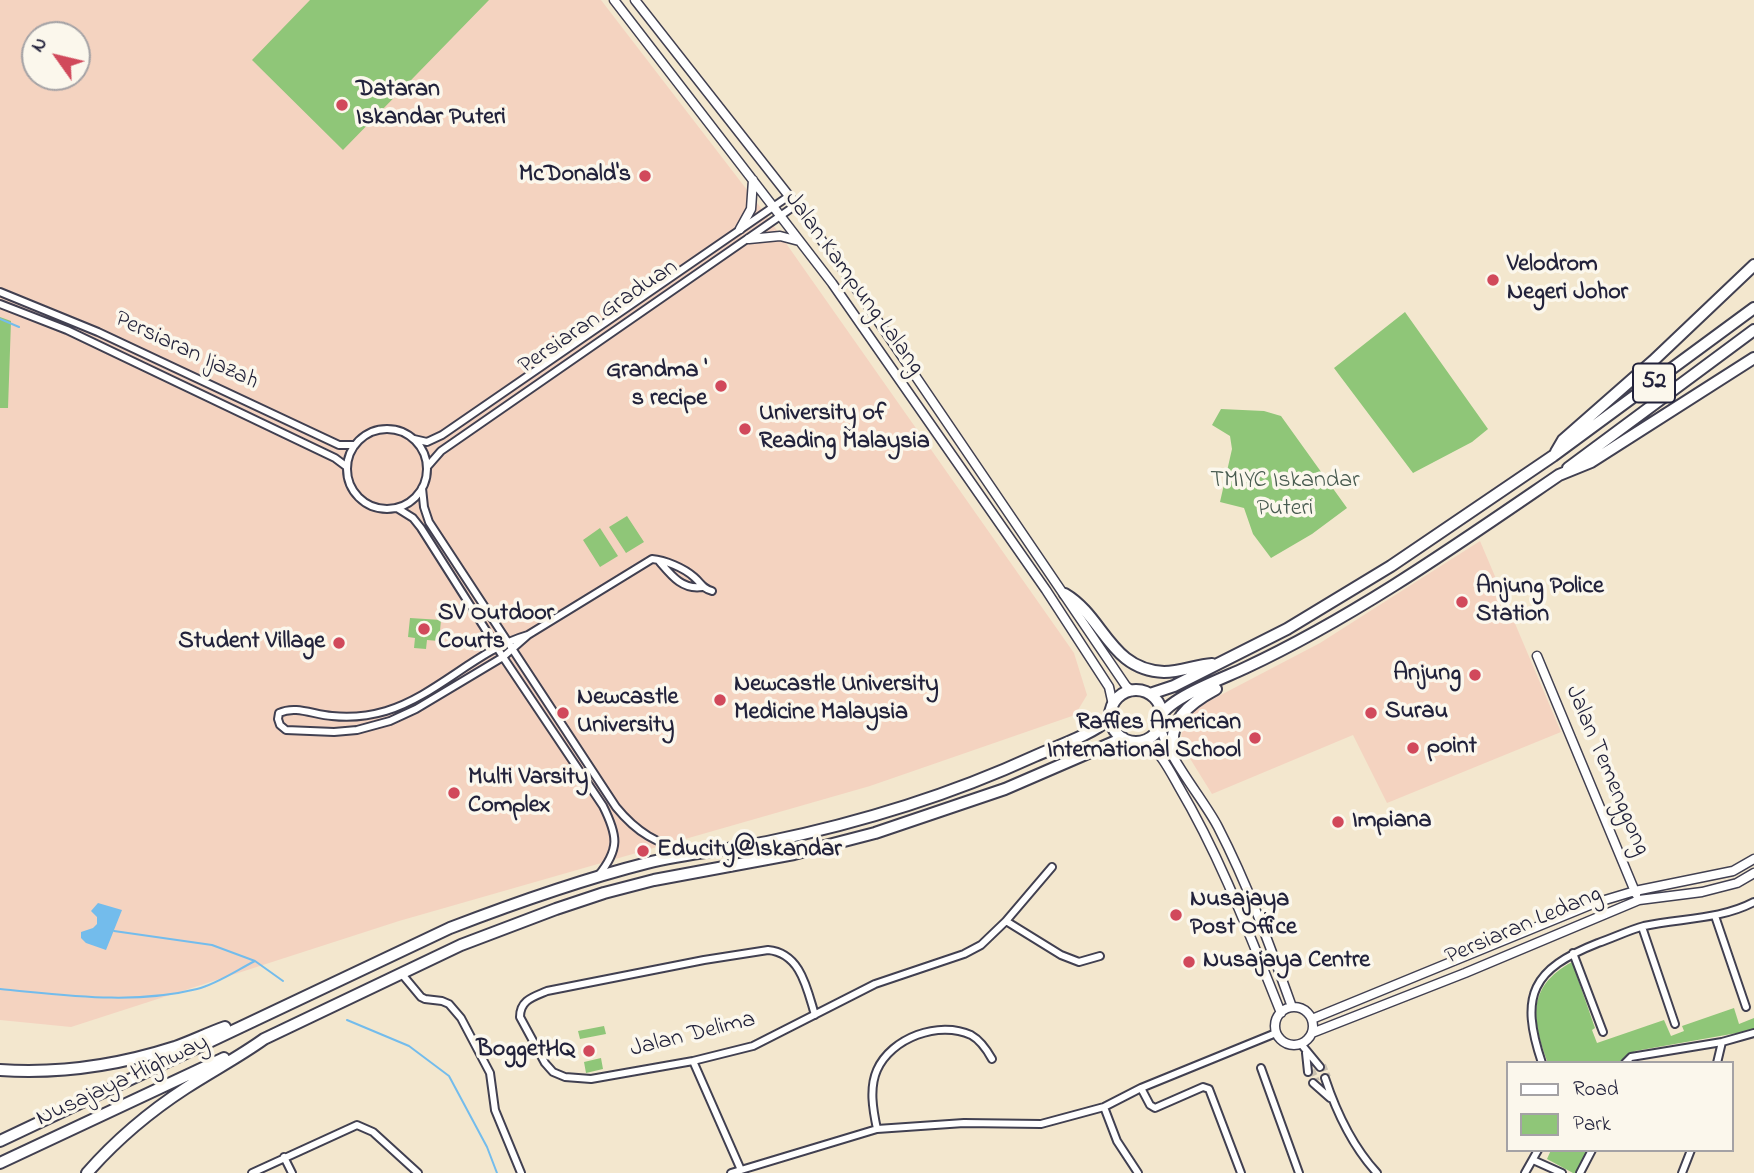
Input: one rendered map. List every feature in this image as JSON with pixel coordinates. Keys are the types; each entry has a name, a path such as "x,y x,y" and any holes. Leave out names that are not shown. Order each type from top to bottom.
{"highway":[{"path":"1553,456 1563,440 1653,361 1754,265"},
{"name":"52","path":"1150,694 1164,691 1320,611 1391,566 1553,456 1754,308"},
{"name":"52","path":"1161,719 1178,700 1285,648 1364,603 1559,475 1754,330"},
{"path":"1559,475 1591,462 1754,358"},
{"path":"1065,594 1086,613 1118,652 1136,665 1165,672 1219,664"},
{"path":"1175,757 1173,731 1179,715 1193,702 1220,687 1237,672"},
{"path":"1139,690 1150,694 1157,701 1161,719 1153,735 1144,740 1133,741 1123,738 1115,731 1111,718 1113,705 1119,696 1139,690"},
{"path":"0,1141 450,928 597,877 692,854 788,837 918,802 997,773 1096,729 1111,718"},
{"path":"87,1173 122,1138 160,1106 188,1086 244,1054 264,1038 499,930 604,893 654,880 794,854 925,818 1005,789 1123,738"},
{"path":"0,1070 75,1069 117,1062 251,1021"},
{"name":"Nusajaya Highway","path":"0,1163 264,1038"}],"street":[{"name":"Jalan Kampung Lalang","path":"614,0 802,242 1046,590 1109,687 1113,705"},
{"name":"Jalan Kampung Lalang","path":"635,0 796,205 842,268 1065,594 1111,666 1132,691"},
{"path":"740,229 751,209 753,180"},
{"name":"Persiaran Graduan","path":"414,439 427,442 442,435 789,196"},
{"name":"Persiaran Graduan","path":"427,467 441,451 501,408 796,205"},
{"path":"749,239 780,236 802,242"},
{"path":"726,239 733,250"},
{"name":"Persiaran Ijazah","path":"0,292 98,332 339,445 355,446"},
{"name":"Persiaran Ijazah","path":"0,304 67,331 335,458 347,467"},
{"path":"422,488 416,497 397,508 385,509 362,500 348,480 347,467 355,446 369,433 388,429 414,439 425,457 427,467 422,488 429,522 512,650 626,818 652,840 692,854"},
{"path":"397,508 413,518 421,528 610,820 614,832 614,852 597,877"},
{"path":"528,635 506,641 410,701 386,711 362,716 332,716 288,709 279,713 280,725 286,730 334,732 357,730 390,721 416,709 503,657 528,635 652,559 681,568 702,587"},
{"path":"658,560 685,586 702,587 712,591"},
{"name":"Jalan Temenggong","path":"1537,656 1639,900"},
{"path":"1161,719 1164,738 1208,808 1232,854 1292,1007"},
{"path":"1144,740 1153,747 1168,768 1192,809 1225,875 1281,1013"},
{"name":"Persiaran Ledang","path":"1312,1019 1595,903 1635,891 1733,871 1754,859"},
{"path":"815,1015 874,984 964,954 981,945 1006,922 1052,867"},
{"name":"Persiaran Ledang","path":"1312,1033 1639,900 1702,892 1737,883 1754,873"},
{"name":"Persiaran Ledang","path":"1541,1061 1530,1014 1535,992 1556,962 1642,927 1715,916 1754,902"},
{"path":"1715,916 1746,1007"},
{"path":"1006,922 1061,956 1079,962 1100,956"},
{"path":"1642,927 1675,1024"},
{"name":"Jalan Delima","path":"768,950 777,951 794,961 803,978 815,1015 753,1045 693,1061 591,1079 565,1077 554,1072 545,1063 520,1017 520,1010 528,999 547,991 768,950"},
{"path":"1573,953 1602,1032"},
{"path":"401,973 421,997 449,1004 461,1018 490,1073 495,1110 521,1173"},
{"path":"1310,1071 1304,1048 1312,1033 1312,1019 1304,1010 1292,1007 1281,1013 1276,1022 1276,1033 1286,1044 1304,1048 1321,1066"},
{"path":"877,1129 873,1089 876,1072 884,1058 896,1046 932,1031 953,1030 971,1035 985,1047 992,1059"},
{"path":"732,1173 877,1129 964,1123 1041,1124 1104,1107 1141,1088 1276,1033"},
{"path":"1627,1061 1631,1057 1722,1042 1754,1033"},
{"path":"1717,1061 1722,1042"},
{"path":"693,1061 741,1170"},
{"path":"1261,1068 1299,1173"},
{"path":"1326,1077 1332,1099 1352,1137 1377,1173"},
{"path":"1315,1082 1332,1099"},
{"path":"1141,1088 1150,1105 1155,1108 1203,1087 1209,1089 1241,1173"},
{"path":"1104,1107 1117,1141 1138,1173"},
{"path":"252,1173 357,1125 373,1132 418,1173"},
{"path":"1525,1173 1537,1152"},
{"path":"1580,1173 1591,1152"},
{"path":"1682,1173 1690,1152"},
{"path":"284,1157 292,1173"},
{"path":"1533,1160 1562,1173"}],"shaded area":[{"path":"0,0 601,0 764,212 1074,653 1087,695 1075,715 870,786 399,921 71,1027 0,1020"},
{"path":"1480,541 1561,732 1387,803 1353,735 1212,794 1181,744 1182,730 1194,709 1320,643"}],"green space":[{"name":"Dataran Iskandar Puteri","path":"310,0 489,0 343,150 252,60"},
{"path":"1405,312 1488,429 1472,442 1413,473 1334,368"},
{"path":"0,317 11,321 8,408 0,408"},
{"name":"TMIYC Iskandar Puteri","path":"1221,409 1264,411 1281,416 1347,508 1312,534 1271,558 1253,534 1244,508 1220,502 1232,449 1230,436 1212,425"},
{"path":"627,516 644,542 626,553 609,527"},
{"path":"600,528 618,556 600,567 583,540"},
{"name":"SV Outdoor Courts","path":"410,618 441,620 439,641 427,640 426,649 414,648 415,638 408,637"},
{"path":"1572,962 1595,1028 1592,1030 1597,1043 1664,1020 1671,1036 1684,1031 1682,1026 1734,1008 1739,1024 1754,1018 1754,1030 1635,1051 1622,1061 1547,1061 1536,1019 1537,1006 1547,982"},
{"path":"604,1026 606,1034 580,1039 578,1031"},
{"path":"601,1058 603,1069 586,1073 584,1062"},
{"path":"1550,1152 1588,1152 1578,1173 1547,1159"}],"water":[{"path":"98,903 122,910 106,950 86,943 81,938 81,932 97,924 97,917 91,911"}],"waterway":[{"path":"0,319 19,327"},
{"path":"114,931 212,945 255,961 283,981"},
{"path":"0,989 74,996 148,997 204,987 255,961"},
{"path":"347,1020 409,1046 449,1076 487,1147 497,1173"}],"tunnel":[{"path":"1323,1065 1328,1077"},
{"path":"1312,1070 1317,1081"}],"place":[{"name":"Dataran Iskandar Puteri","path":"342,105"},
{"name":"McDonald's","path":"645,176"},
{"name":"Velodrom Negeri Johor","path":"1493,280"},
{"name":"Grandma ' s recipe","path":"721,386"},
{"name":"University of Reading Malaysia","path":"745,429"},
{"name":"Anjung Police Station","path":"1462,602"},
{"name":"SV Outdoor Courts","path":"424,629"},
{"name":"Student Village","path":"339,643"},
{"name":"Anjung","path":"1475,675"},
{"name":"Newcastle University Medicine Malaysia","path":"720,700"},
{"name":"Newcastle University","path":"563,713"},
{"name":"Surau","path":"1371,713"},
{"name":"Raffles American International School","path":"1255,738"},
{"name":"point","path":"1413,748"},
{"name":"Multi Varsity Complex","path":"454,793"},
{"name":"Impiana","path":"1338,822"},
{"name":"Educity@Iskandar","path":"643,851"},
{"name":"Nusajaya Post Office","path":"1176,915"},
{"name":"Nusajaya Centre","path":"1189,962"},
{"name":"BoggetHQ","path":"589,1051"}]}
